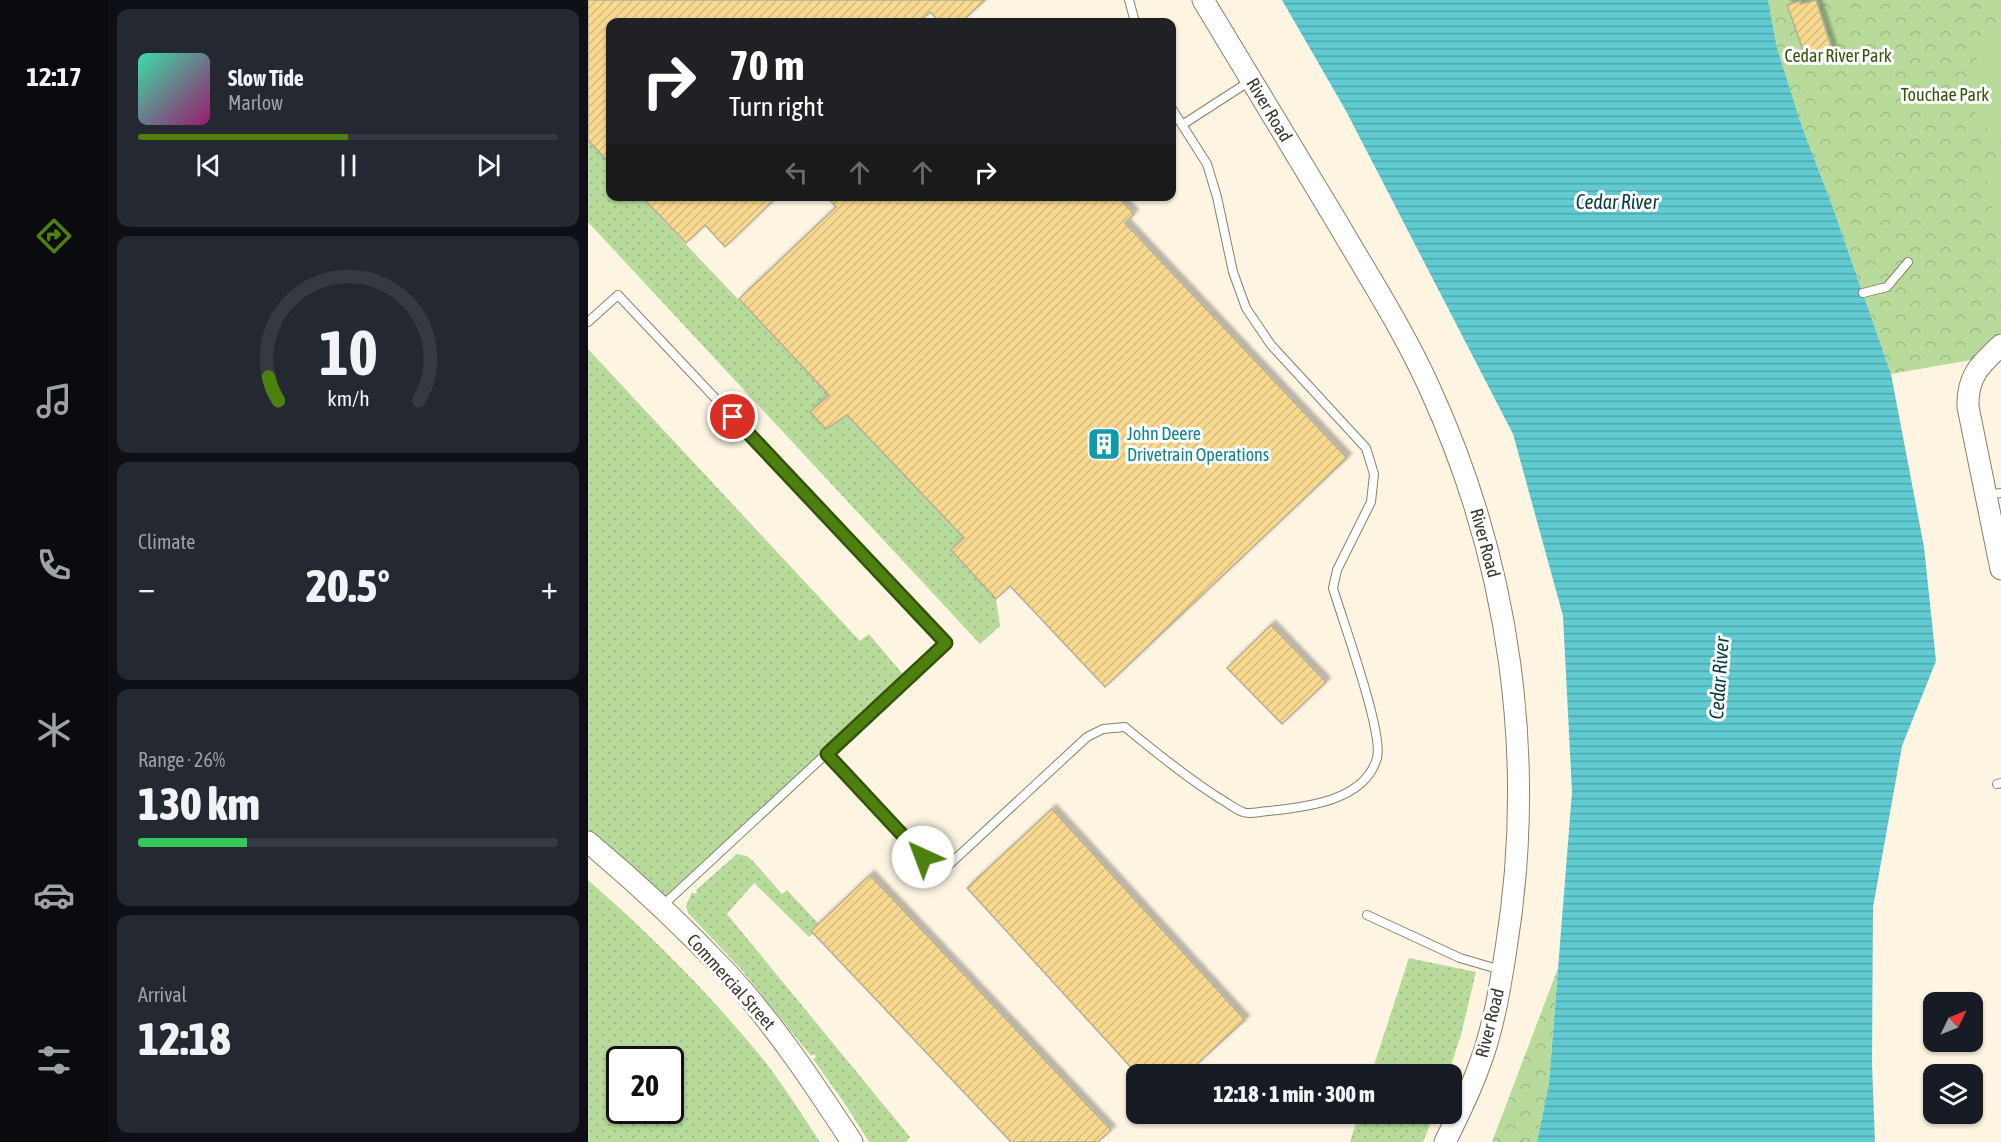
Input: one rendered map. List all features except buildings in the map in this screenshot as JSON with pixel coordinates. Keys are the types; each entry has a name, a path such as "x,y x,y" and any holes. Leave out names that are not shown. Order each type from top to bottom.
{"main road":[{"name":"River Road","path":"1203,0 1407,342 1449,432 1482,527 1504,623 1517,722 1519,772 1518,842 1510,921 1503,970 1479,1067 1446,1142"},
{"path":"2001,345 1979,366 1967,392 1968,407 1994,494 2001,569"},
{"name":"Commercial Street","path":"588,842 661,907 728,974 814,1084 852,1142"}],"lane":[{"path":"1128,0 1134,18"},
{"path":"1182,125 1252,80"},
{"path":"827,754 939,874 1087,737 1103,729 1125,727 1176,768 1244,813 1296,808 1324,802 1348,791 1366,778 1377,758 1376,730 1333,588 1337,570 1371,502 1374,474 1366,448 1271,345 1246,308 1233,272 1217,197 1207,164 1176,115"},
{"path":"1863,292 1887,287 1908,262"},
{"path":"588,322 618,295 946,643 661,907"},
{"path":"1367,915 1460,958 1503,970"}],"green space":[{"path":"1768,0 2001,0 2001,332 1971,360 1891,374 1801,124 1777,48"},
{"path":"2001,32 2001,141 1976,114 1968,98 1967,87 1972,66 1978,56"},
{"path":"588,140 606,160 606,201 645,201 829,395 810,412 826,429 847,415 964,538 951,551 996,599 1000,626 980,644 588,222"},
{"path":"2001,165 2001,253 1984,168"},
{"path":"588,349 860,641 869,634 907,679 661,907 588,842"},
{"path":"737,854 747,856 753,861 782,894 787,890 818,923 811,930 813,934 809,937 754,883 727,914 910,1137 906,1142 869,1142 813,1059 816,1057 814,1054 811,1056 740,968 688,913 686,906 692,892 695,894 696,890"},
{"path":"588,880 658,945 725,1014 766,1063 820,1142 588,1142"},
{"path":"1409,958 1476,972 1461,1035 1451,1064 1374,1064"},
{"path":"1558,968 1549,1083 1537,1142 1492,1142"},
{"path":"1356,1124 1430,1124 1423,1142 1350,1142"}],"water":[{"name":"Cedar River","path":"1282,0 1768,0 1777,48 1801,124 1891,374 1924,547 1936,661 1902,746 1873,907 1872,1064 1875,1142 1537,1142 1549,1083 1572,792 1563,616 1513,434 1346,111"}],"place":[{"name":"John Deere Drivetrain Operations","path":"1104,444"}],"route":[{"path":"733,417 946,643 827,754 923,857"}],"park label":[{"name":"Cedar River Park","path":"1838,56"},
{"name":"Touchae Park","path":"1945,95"}]}
